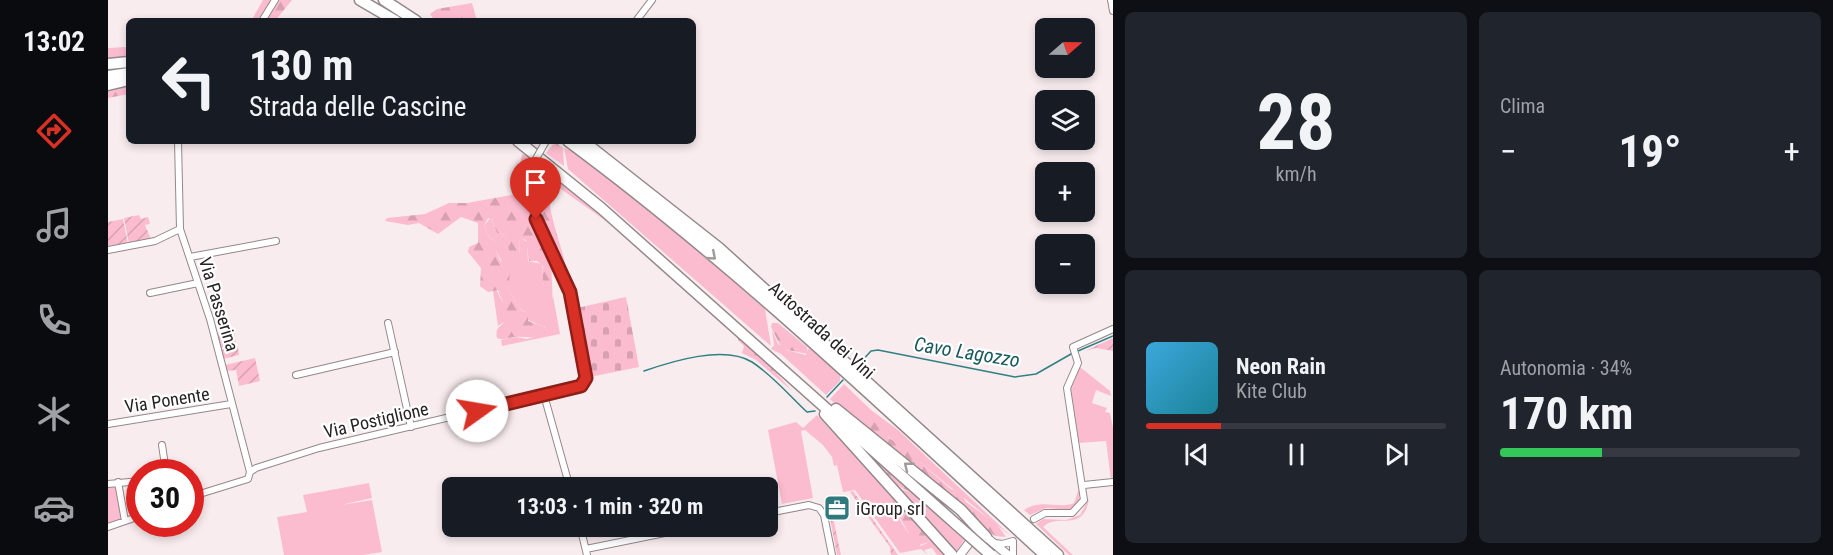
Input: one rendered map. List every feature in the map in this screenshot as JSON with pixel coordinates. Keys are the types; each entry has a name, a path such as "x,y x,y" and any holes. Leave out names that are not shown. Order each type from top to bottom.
{"highway":[{"path":"360,0 393,18"},
{"path":"367,0 394,18"},
{"path":"384,0 411,18"},
{"path":"108,64 126,62"},
{"path":"108,76 126,73"},
{"path":"108,85 126,82"},
{"path":"522,144 601,208 991,555"},
{"name":"Autostrada dei Vini","path":"572,144 702,247 1045,555"},
{"name":"Autostrada dei Vini","path":"587,144 718,248 1058,555"},
{"path":"818,402 829,404 860,426 967,515 990,540"},
{"path":"818,402 829,420 952,555"}],"street":[{"path":"264,18 275,0"},
{"path":"638,18 652,0"},
{"path":"1111,0 1113,11"},
{"name":"Via Passerina","path":"178,144 180,229 198,283 250,472"},
{"name":"Via Postiglione","path":"204,493 248,479 250,472 319,448 581,386 586,375 572,300 539,229 530,201 529,185 533,164 544,144"},
{"path":"108,250 155,241 180,229"},
{"path":"190,257 276,241"},
{"path":"150,293 198,283"},
{"path":"388,323 411,427"},
{"path":"1034,519 1045,513 1067,515 1078,510 1084,500 1084,485 1067,388 1078,363 1073,347 1113,329"},
{"path":"296,375 395,352"},
{"path":"544,395 567,477"},
{"name":"Via Ponente","path":"108,424 231,404"},
{"path":"162,445 164,459"},
{"path":"108,527 125,521 118,482"},
{"path":"108,484 126,482"},
{"path":"1084,485 1113,482"},
{"path":"778,511 809,505 819,508 824,515 832,555"},
{"path":"583,537 586,552 651,537"},
{"path":"960,555 972,539 990,540 1002,544 1013,541 1010,555 990,540"}],"green space":[{"path":"263,0 272,0 261,18 253,18"},
{"path":"279,0 292,0 277,18 267,18"},
{"path":"472,3 476,18 433,18 430,14 437,9"},
{"path":"108,48 126,48 126,58 108,60"},
{"path":"126,87 126,95 108,98 108,92"},
{"path":"553,144 558,144 563,148 564,166 546,153"},
{"path":"564,148 576,153 686,240 765,309 771,346 568,169"},
{"path":"522,154 531,156 526,173 526,206 567,291 571,308 570,310 552,266 552,300 549,309 544,293 543,266 537,261 529,261 526,240 519,238 520,256 515,257 509,250 506,235 497,233 492,219 488,218 484,226 489,237 496,242 496,251 501,263 499,273 510,273 508,289 521,310 528,313 528,321 543,326 547,330 536,337 502,339 497,338 498,329 504,322 503,303 498,290 488,292 480,286 481,268 468,252 469,247 478,243 478,223 461,217 438,234 419,223 408,225 385,221 387,218 425,214 449,203 467,203 512,195 516,188"},
{"path":"538,163 613,226 551,182 549,200 566,269 552,248 538,218 532,187 533,174"},
{"path":"139,215 141,219 148,217 150,224 145,225 151,239 129,244 124,218"},
{"path":"491,217 497,233 506,235 520,255 519,237 527,242 528,261 542,264 547,303 549,309 553,296 560,334 502,346 501,340 516,337 527,339 543,334 545,327 528,320 526,312 521,310 508,289 507,273 499,273 501,260 496,251 496,242 489,237 484,226"},
{"path":"123,219 128,244 108,246 108,222"},
{"path":"496,289 503,303 504,322 498,326 493,291"},
{"path":"626,297 639,367 590,377 577,308"},
{"path":"772,323 778,323 807,347 808,354 782,349 771,327"},
{"path":"772,330 778,344 786,350 806,355 809,348 840,375 840,381 826,395 781,354 771,349 774,345"},
{"path":"234,331 236,344 220,348 217,334"},
{"path":"738,337 765,360 792,391 756,360 742,353 744,346"},
{"path":"1113,338 1113,351 1096,348 1085,351"},
{"path":"238,346 239,355 223,359 221,350"},
{"path":"255,358 260,381 239,386 236,370 227,371 225,365"},
{"path":"1080,367 1110,391 1111,396 1096,390 1092,403 1107,408 1105,412 1110,413 1113,428 1113,479 1111,480 1106,441 1079,443 1070,383"},
{"path":"844,384 871,410 898,430 1012,537 875,424 868,421 862,423 892,449 836,405 830,399"},
{"path":"817,415 897,501 893,499 896,512 911,537 921,546 929,542 928,537 944,555 937,555 932,548 924,550 928,555 921,549 900,553 855,490 843,492 837,465 834,466 832,457 823,445 805,430 801,431 813,498 782,504 768,430 796,422 803,428"},
{"path":"859,417 878,424 889,438 913,453 923,465 951,489 960,492 966,502 997,524 1006,537 995,536 986,529 862,423"},
{"path":"862,446 911,491 898,486 870,459"},
{"path":"887,477 903,490 911,491 964,540 956,553"},
{"path":"369,483 372,498 341,505 372,500 382,552 363,555 284,555 277,517 307,512 303,495"},
{"path":"117,485 123,518 108,524 108,486"},
{"path":"1080,486 1079,501 1070,510 1046,508 1030,515 1024,510 1044,504 1074,503"},
{"path":"853,491 898,555 891,555 890,547 850,492"},
{"path":"892,499 901,504 928,536 929,542 916,546"},
{"path":"1089,499 1086,510 1081,516 1069,521 1049,523 1043,527 1073,555 1069,555 1036,524 1043,519 1066,520 1080,515"},
{"path":"832,512 841,555 837,555 829,513"}],"waterway":[{"path":"1078,351 1113,336"},
{"name":"Cavo Lagozzo","path":"859,364 871,351 878,350 1015,377 1036,374 1071,354"},
{"name":"Cavo Lagozzo","path":"644,371 698,356 741,357 767,373 807,412 815,411"},
{"name":"Cavo Lagozzo","path":"827,397 843,380"}],"place":[{"name":"iGroup srl","path":"837,508"}],"route":[{"path":"477,411 581,386 586,378 570,292 536,219"}]}
